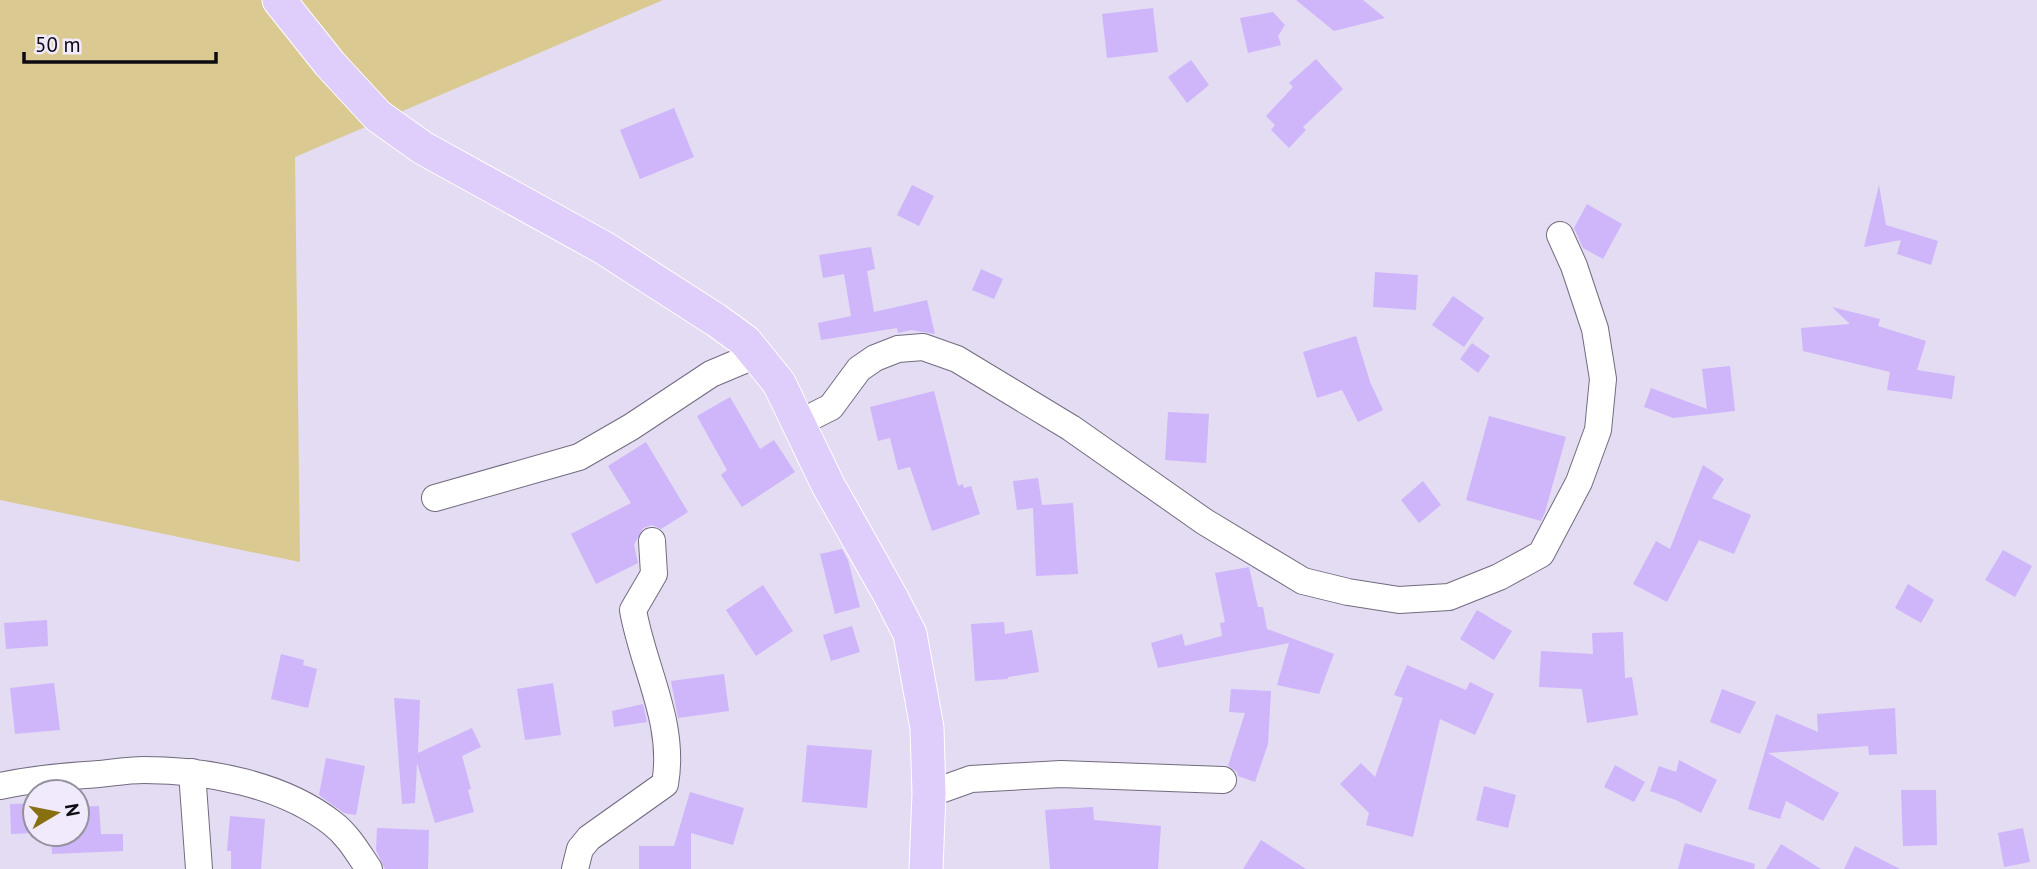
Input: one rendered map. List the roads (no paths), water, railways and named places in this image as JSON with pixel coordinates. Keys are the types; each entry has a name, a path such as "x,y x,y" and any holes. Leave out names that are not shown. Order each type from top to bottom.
{"main road":[{"path":"279,0 330,64 378,116 423,148 604,248 716,320 745,341 779,383 828,485 910,634 927,728 929,794 926,869"}],"street":[{"path":"799,423 831,407 859,369 875,358 898,349 923,347 957,359 1072,428 1205,523 1303,581 1399,600 1449,597 1499,577 1541,554 1579,482 1598,430 1603,379 1595,330 1574,266 1560,235"},
{"path":"435,498 579,457 631,427 711,374 756,355"},
{"path":"575,869 580,849 589,838 665,784 669,753 667,736 642,653 633,610 654,574 652,541"},
{"path":"0,786 33,779 142,770 191,772 272,790 308,806 334,824 369,869"},
{"path":"191,772 200,869"},
{"path":"929,794 971,779 1060,774 1223,779"}]}
